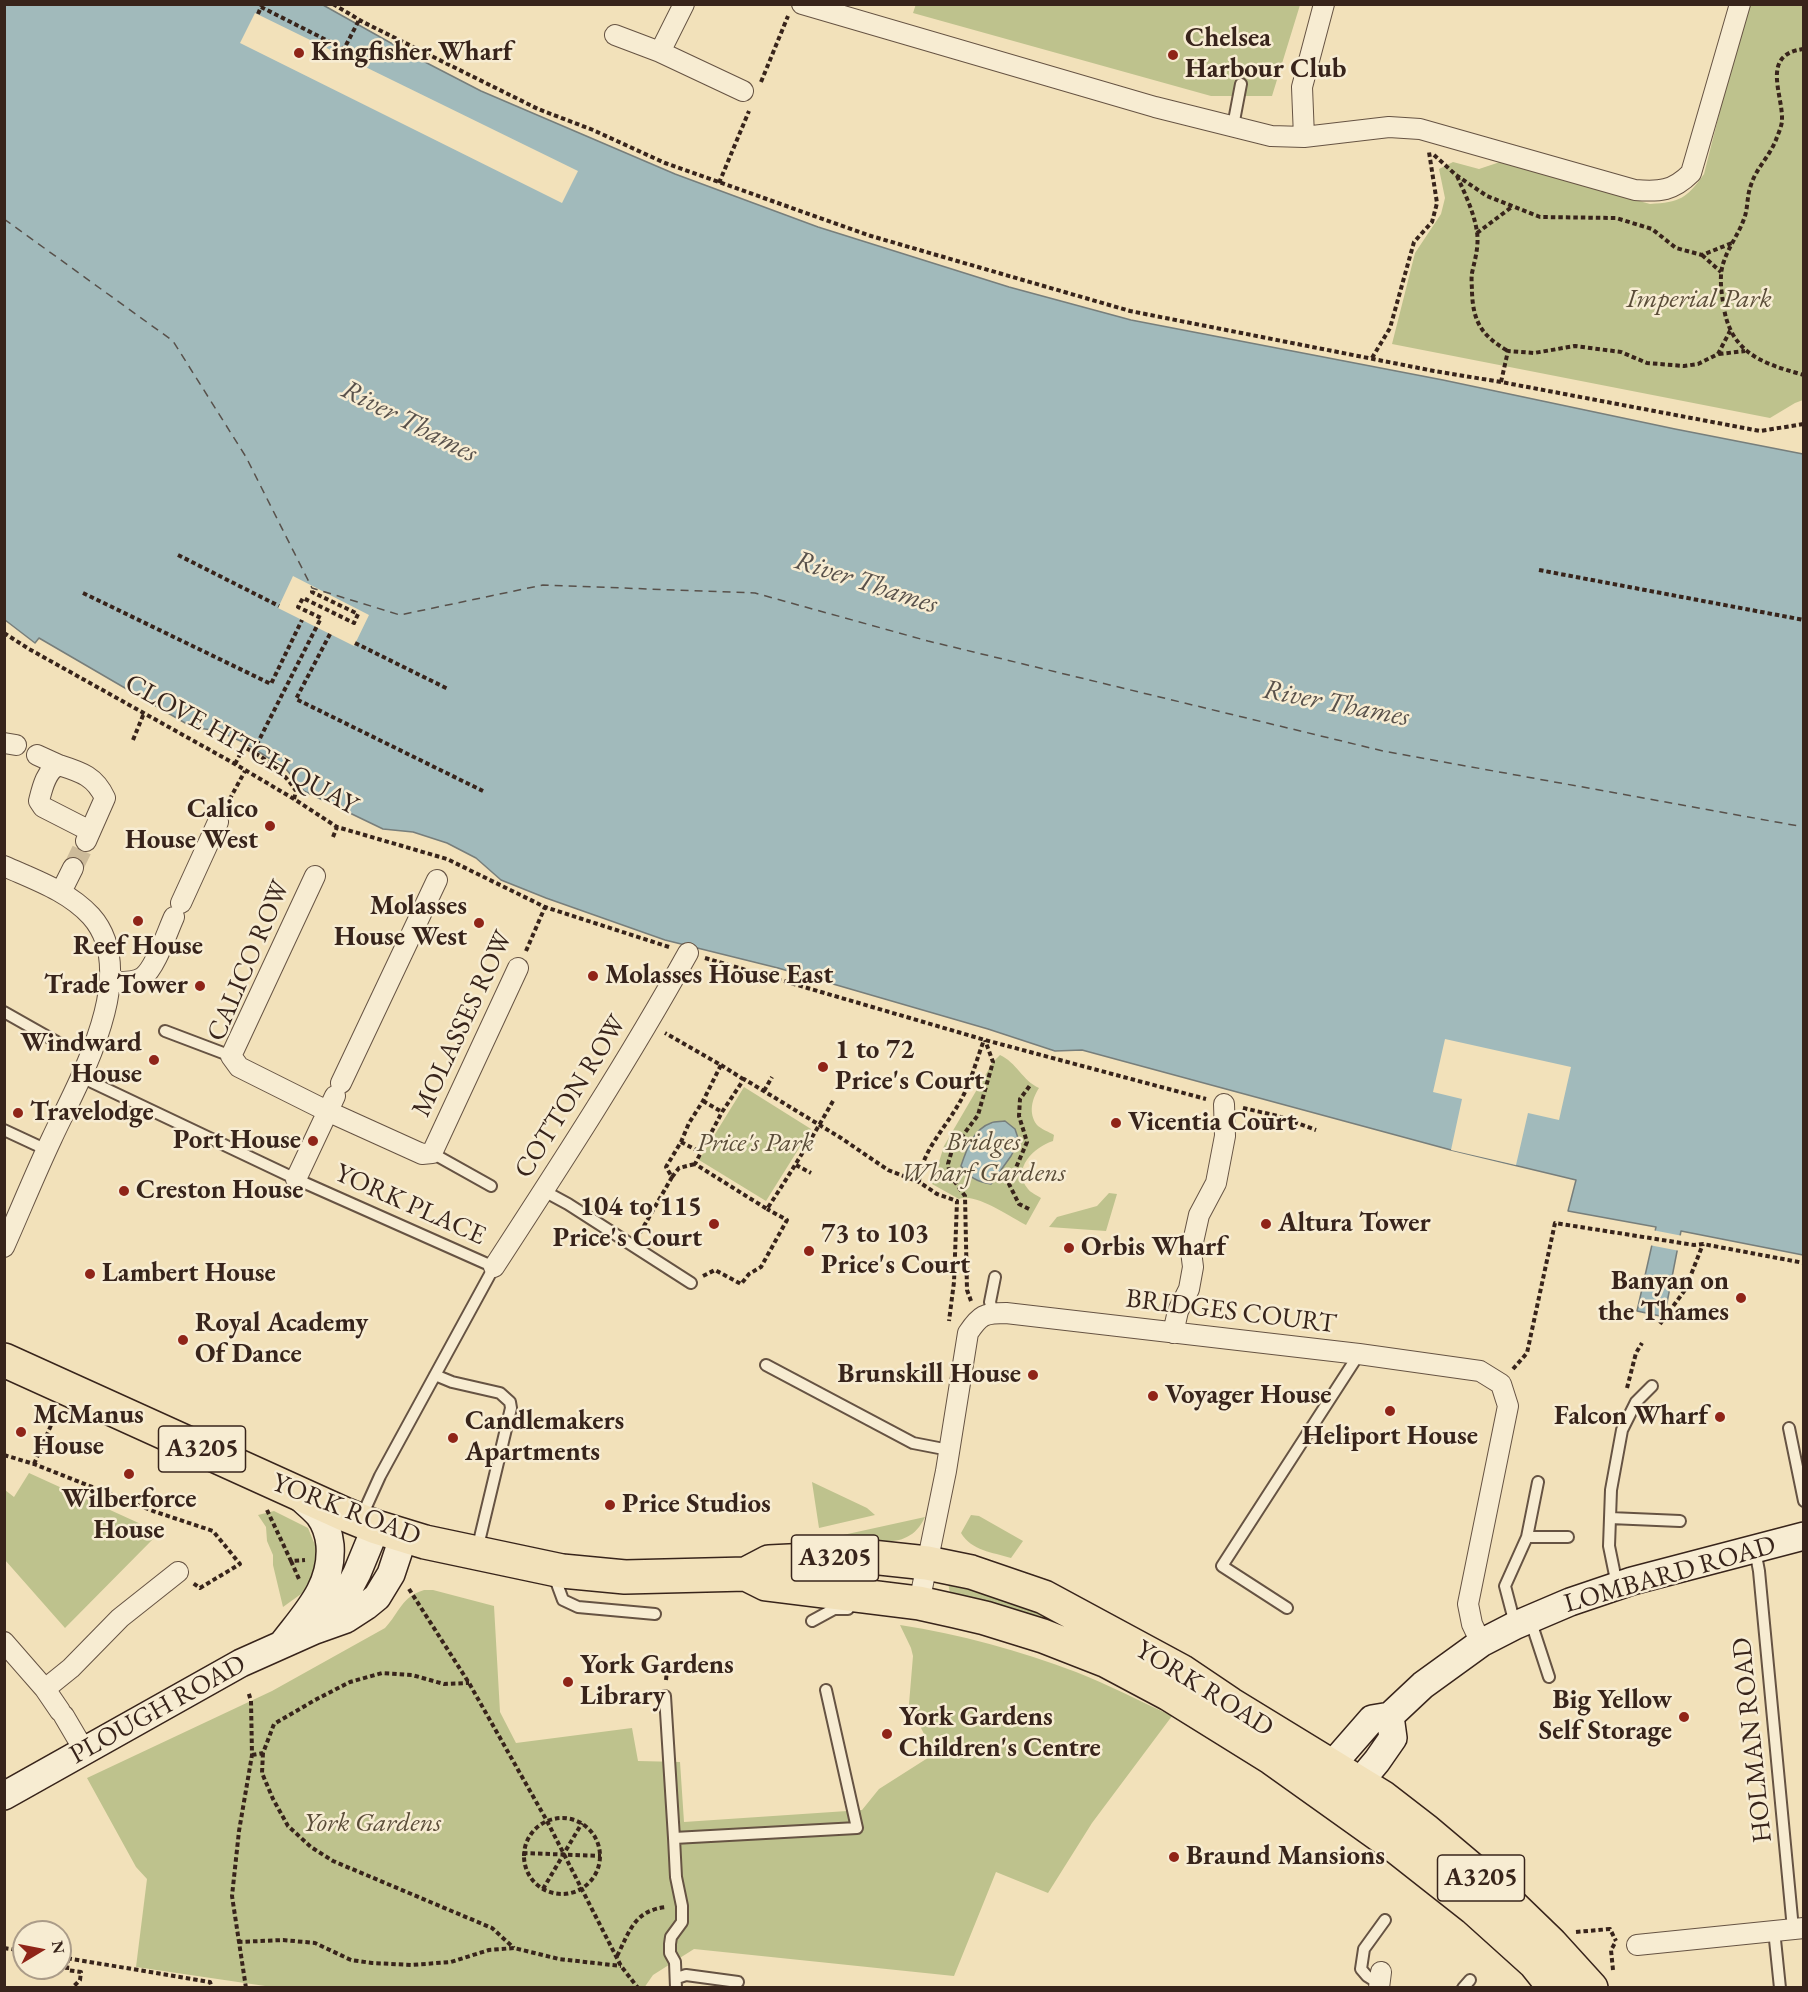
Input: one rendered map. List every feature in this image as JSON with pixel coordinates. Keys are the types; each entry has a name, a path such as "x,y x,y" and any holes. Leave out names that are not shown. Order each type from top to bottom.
{"highway":[{"name":"YORK ROAD","path":"4,1360 296,1493 380,1528 551,1569 625,1577 746,1574 769,1562 871,1557 927,1563 971,1572 1044,1597 1181,1671 1230,1704 1336,1786 1535,1963 1555,1988"},
{"name":"YORK ROAD","path":"746,1574 766,1584 985,1618 1043,1636 1107,1661 1169,1694 1272,1758 1336,1786 1382,1797 1490,1886 1551,1944 1591,1988"}],"street":[{"path":"660,52 684,4"},
{"path":"1304,137 1302,87 1324,4"},
{"path":"811,6 1155,107 1271,136 1304,137 1389,127 1420,129 1635,190 1650,192 1666,190 1681,183 1691,173 1740,4"},
{"path":"615,35 660,52 742,91"},
{"path":"37,755 89,776 99,786 105,798 88,836 43,807 39,801 44,783 53,768 58,765"},
{"path":"110,982 128,982 142,978 150,969 218,822"},
{"path":"61,892 73,868"},
{"path":"4,1247 81,1077 103,1022 110,982 106,941 91,917 61,892 6,869"},
{"name":"CALICO ROW","path":"235,1061 315,876"},
{"path":"296,1179 437,880"},
{"name":"COTTON ROW","path":"494,1267 649,1023 688,953"},
{"name":"MOLASSES ROW","path":"427,1154 518,968"},
{"path":"235,1061 334,1097 427,1154"},
{"path":"1173,1333 1193,1267 1191,1251 1199,1215 1216,1183 1225,1136 1224,1104"},
{"path":"934,1611 927,1563 968,1334 978,1319 988,1313 993,1313"},
{"name":"BRIDGES COURT","path":"993,1313 1359,1354 1480,1371 1501,1384"},
{"path":"1481,1643 1472,1624 1468,1604 1508,1406 1501,1384"},
{"path":"281,1645 315,1602 323,1588 331,1559 329,1537 320,1516 296,1493"},
{"name":"PLOUGH ROAD","path":"4,1796 233,1667 315,1630 346,1594 380,1528"},
{"name":"LOMBARD ROAD","path":"1336,1786 1377,1761 1393,1738 1390,1716 1423,1684 1481,1643 1523,1622 1617,1585 1803,1536"},
{"path":"45,1689 71,1668 120,1618 178,1572"},
{"path":"4,1642 45,1689 84,1750"},
{"path":"1637,1945 1790,1929"}],"lane":[{"path":"1233,126 1240,84"},
{"path":"4,1012 57,1042"},
{"path":"165,1031 235,1061"},
{"name":"YORK PLACE","path":"81,1077 296,1179 494,1267 380,1476 380,1528"},
{"path":"6,1133 47,1150"},
{"path":"427,1154 491,1186"},
{"path":"544,1191 691,1283"},
{"path":"993,1313 990,1302 996,1277"},
{"path":"1287,1608 1222,1566 1359,1354"},
{"path":"766,1365 913,1443 949,1450"},
{"path":"435,1375 452,1382 500,1393 510,1402 511,1408 477,1552"},
{"path":"1617,1585 1609,1546 1611,1490 1622,1430 1636,1402 1652,1386"},
{"path":"1789,1428 1803,1501"},
{"path":"1538,1482 1527,1537 1504,1586 1549,1677"},
{"path":"1610,1518 1680,1521"},
{"path":"1527,1537 1568,1537"},
{"name":"HOLMAN ROAD","path":"1755,1548 1760,1571 1790,1929 1780,1988"},
{"path":"551,1569 563,1600 578,1607 656,1614"},
{"path":"812,1621 841,1608 863,1610"},
{"path":"674,1838 857,1828 826,1690"},
{"path":"665,1696 676,1877 682,1906 682,1922 671,1937 670,1944 670,1953 675,1962 676,1983"},
{"path":"1380,1981 1367,1976 1361,1969 1364,1949 1385,1920"},
{"path":"676,1983 686,1975 738,1982"}],"path":[{"path":"333,4 359,20 538,109 593,130 665,163 860,232 1130,311 1434,371 1760,431 1803,424"},
{"path":"258,14 261,7 361,58 359,62"},
{"path":"344,49 359,20"},
{"path":"1803,49 1786,56 1779,62 1777,84 1782,121 1767,159 1750,185 1745,217 1723,262 1721,272 1724,313 1730,331 1745,351 1765,363 1803,375"},
{"path":"1372,358 1390,328 1414,242 1432,222 1437,203 1429,151 1456,175 1487,196 1540,217 1616,218 1652,229 1676,248 1702,255 1721,272"},
{"path":"1456,175 1469,205 1477,233 1478,253 1472,276 1473,303 1477,323 1492,342 1508,351 1534,353 1575,346 1621,352 1647,363 1684,366 1698,363 1718,354 1745,351"},
{"path":"1477,233 1514,207"},
{"path":"1702,255 1732,243"},
{"path":"1718,354 1730,331"},
{"path":"1501,382 1508,351"},
{"path":"178,555 279,606"},
{"path":"1539,570 1803,620"},
{"path":"254,750 321,618 298,607 303,598 354,622 358,615 312,592 312,588"},
{"path":"83,593 271,684 302,621"},
{"name":"CLOVE HITCH QUAY","path":"4,633 235,764 337,827 447,859 545,907 688,953 985,1040 1224,1104 1278,1116 1316,1130"},
{"path":"330,634 296,699 483,791"},
{"path":"355,644 448,689"},
{"path":"133,740 144,713"},
{"path":"235,764 243,747 254,750 288,779 296,791 294,799"},
{"path":"218,822 245,771"},
{"path":"333,837 337,827"},
{"name":"MOLASSES ROW","path":"518,968 545,907"},
{"path":"663,1032 841,1138 888,1170 919,1182 937,1194 957,1201 954,1282 949,1324"},
{"path":"919,1182 920,1168 940,1130 959,1104 985,1040"},
{"path":"967,1290 965,1196 950,1175 948,1164 952,1150 978,1115 993,1062 985,1040"},
{"path":"672,1177 666,1167 721,1065"},
{"path":"764,1091 772,1077"},
{"path":"695,1164 722,1112 744,1079"},
{"path":"1029,1209 1019,1204 1009,1184 1027,1142 1019,1116 1020,1099 1031,1084"},
{"path":"703,1101 722,1112"},
{"path":"767,1209 796,1165 833,1101"},
{"path":"681,1142 700,1152"},
{"path":"641,1232 679,1168 695,1164 787,1220 761,1267 749,1274 741,1284 715,1269 691,1283"},
{"path":"796,1165 811,1173"},
{"path":"1501,1384 1527,1353 1555,1223 1694,1245 1702,1244 1803,1263"},
{"path":"1660,1324 1685,1290 1702,1244"},
{"path":"34,1464 67,1388"},
{"path":"4,1455 213,1531 240,1564 200,1587 178,1572"},
{"path":"262,1502 291,1561 308,1560"},
{"path":"407,1587 470,1683 583,1888 621,1966 638,1988"},
{"path":"667,1669 668,1661"},
{"path":"470,1683 444,1684 412,1675 382,1673 350,1682 274,1724 263,1753 262,1773 288,1826 311,1846 333,1861 492,1928 514,1948"},
{"path":"246,1988 232,1896 239,1832 252,1755 251,1701 248,1691"},
{"path":"252,1755 263,1753"},
{"path":"568,1818 582,1823 595,1838 601,1856 597,1872 583,1888 571,1893 559,1894 543,1889 528,1874 523,1853 529,1837 537,1827 547,1821 568,1818"},
{"path":"543,1889 582,1823"},
{"path":"523,1853 601,1856"},
{"path":"616,1956 634,1922 642,1914 655,1908 682,1906"},
{"path":"1551,1944 1567,1933 1610,1929 1616,1941"},
{"path":"238,1942 282,1940 315,1943 351,1960 411,1965 451,1962 489,1950 514,1948 559,1959 621,1966"},
{"path":"72,1959 210,1982 212,1988"},
{"path":"72,1971 81,1972 80,1980 72,1988"}],"green space":[{"name":"Chelsea Harbour Club","path":"916,4 1300,5 1272,96 1211,96 913,13"},
{"name":"Imperial Park","path":"1751,5 1803,5 1803,400 1770,418 1392,344 1415,253 1441,214 1445,198 1439,169 1453,162 1479,169 1500,162 1650,204 1682,198 1704,174 1744,16"},
{"name":"Bridges Wharf Gardens","path":"1000,1055 1039,1088 1033,1101 1034,1120 1037,1125 1054,1135 1053,1141 1032,1154 1023,1167 1023,1181 1029,1190 1041,1198 1026,1225 983,1202 966,1198 959,1199 932,1184 944,1146 993,1062"},
{"name":"Price's Park","path":"744,1087 811,1129 766,1201 699,1160"},
{"path":"1109,1193 1117,1194 1106,1231 1049,1227 1057,1217 1097,1206"},
{"path":"29,1473 143,1525 156,1536 65,1628 5,1560 5,1490 14,1497"},
{"path":"812,1482 867,1508 875,1515 819,1528"},
{"path":"274,1511 308,1528 317,1550 317,1567 308,1589 283,1607 273,1565 273,1555 267,1541 266,1527 258,1515"},
{"path":"971,1515 979,1516 1023,1541 1011,1558 983,1550 966,1539 961,1533"},
{"path":"925,1517 919,1528 911,1535 893,1541 850,1539 843,1535"},
{"path":"948,1583 1012,1599 1159,1671 950,1593"},
{"name":"York Gardens","path":"424,1590 433,1590 494,1606 500,1712 516,1743 632,1728 638,1761 680,1762 684,1822 862,1810 879,1789 934,1754 909,1704 913,1656 900,1625 967,1638 1033,1657 1088,1677 1172,1716 1092,1823 1048,1893 996,1872 954,1976 694,1949 653,1975 644,1988 272,1987 136,1967 147,1879 136,1867 87,1778 272,1691 385,1628 410,1597"}],"water":[{"name":"River Thames","path":"5,5 323,5 481,91 675,174 818,227 1009,287 1131,320 1443,380 1803,454 1803,1255 1681,1231 1665,1313 1660,1316 1637,1311 1656,1227 1568,1211 1576,1180 1451,1150 1082,1050 1055,1051 988,1029 778,968 665,940 501,880 476,858 447,843 413,832 383,829 304,791 286,769 245,743 218,731 192,727 39,638 35,643 5,620"},
{"path":"1005,1121 1015,1129 1019,1141 991,1184 977,1180 961,1166 968,1147 979,1130 993,1122"}],"pier":[{"path":"255,13 578,171 562,203 240,43"},
{"path":"293,576 369,615 354,646 278,608"},
{"path":"1445,1039 1571,1067 1559,1120 1528,1113 1516,1165 1451,1150 1462,1099 1433,1092"},
{"path":"1652,1230 1683,1236 1680,1251 1649,1245"}],"ferry route":[{"path":"4,219 173,341 246,457 312,588 400,615 543,585 755,593 928,641 1383,751 1804,827"}],"tunnel":[{"path":"73,868 86,841"}],"place":[{"name":"Kingfisher Wharf","path":"299,53"},
{"name":"Chelsea Harbour Club","path":"1173,55"},
{"name":"Calico House West","path":"270,826"},
{"name":"Reef House","path":"138,921"},
{"name":"Molasses House West","path":"479,923"},
{"name":"Molasses House East","path":"593,976"},
{"name":"Trade Tower","path":"200,986"},
{"name":"Windward House","path":"154,1060"},
{"name":"1 to 72 Price's Court","path":"823,1067"},
{"name":"Travelodge","path":"18,1113"},
{"name":"Vicentia Court","path":"1116,1123"},
{"name":"Port House","path":"313,1141"},
{"name":"Creston House","path":"124,1191"},
{"name":"104 to 115 Price's Court","path":"714,1224"},
{"name":"Altura Tower","path":"1266,1224"},
{"name":"Orbis Wharf","path":"1069,1248"},
{"name":"73 to 103 Price's Court","path":"809,1251"},
{"name":"Lambert House","path":"90,1274"},
{"name":"Banyan on the Thames","path":"1741,1298"},
{"name":"Royal Academy Of Dance","path":"183,1340"},
{"name":"Brunskill House","path":"1033,1375"},
{"name":"Voyager House","path":"1153,1396"},
{"name":"Heliport House","path":"1390,1411"},
{"name":"Falcon Wharf","path":"1720,1417"},
{"name":"McManus House","path":"21,1432"},
{"name":"Candlemakers Apartments","path":"453,1438"},
{"name":"Wilberforce House","path":"129,1474"},
{"name":"Price Studios","path":"610,1505"},
{"name":"York Gardens Library","path":"568,1682"},
{"name":"Big Yellow Self Storage","path":"1684,1717"},
{"name":"York Gardens Children's Centre","path":"887,1734"},
{"name":"Braund Mansions","path":"1174,1857"}]}
